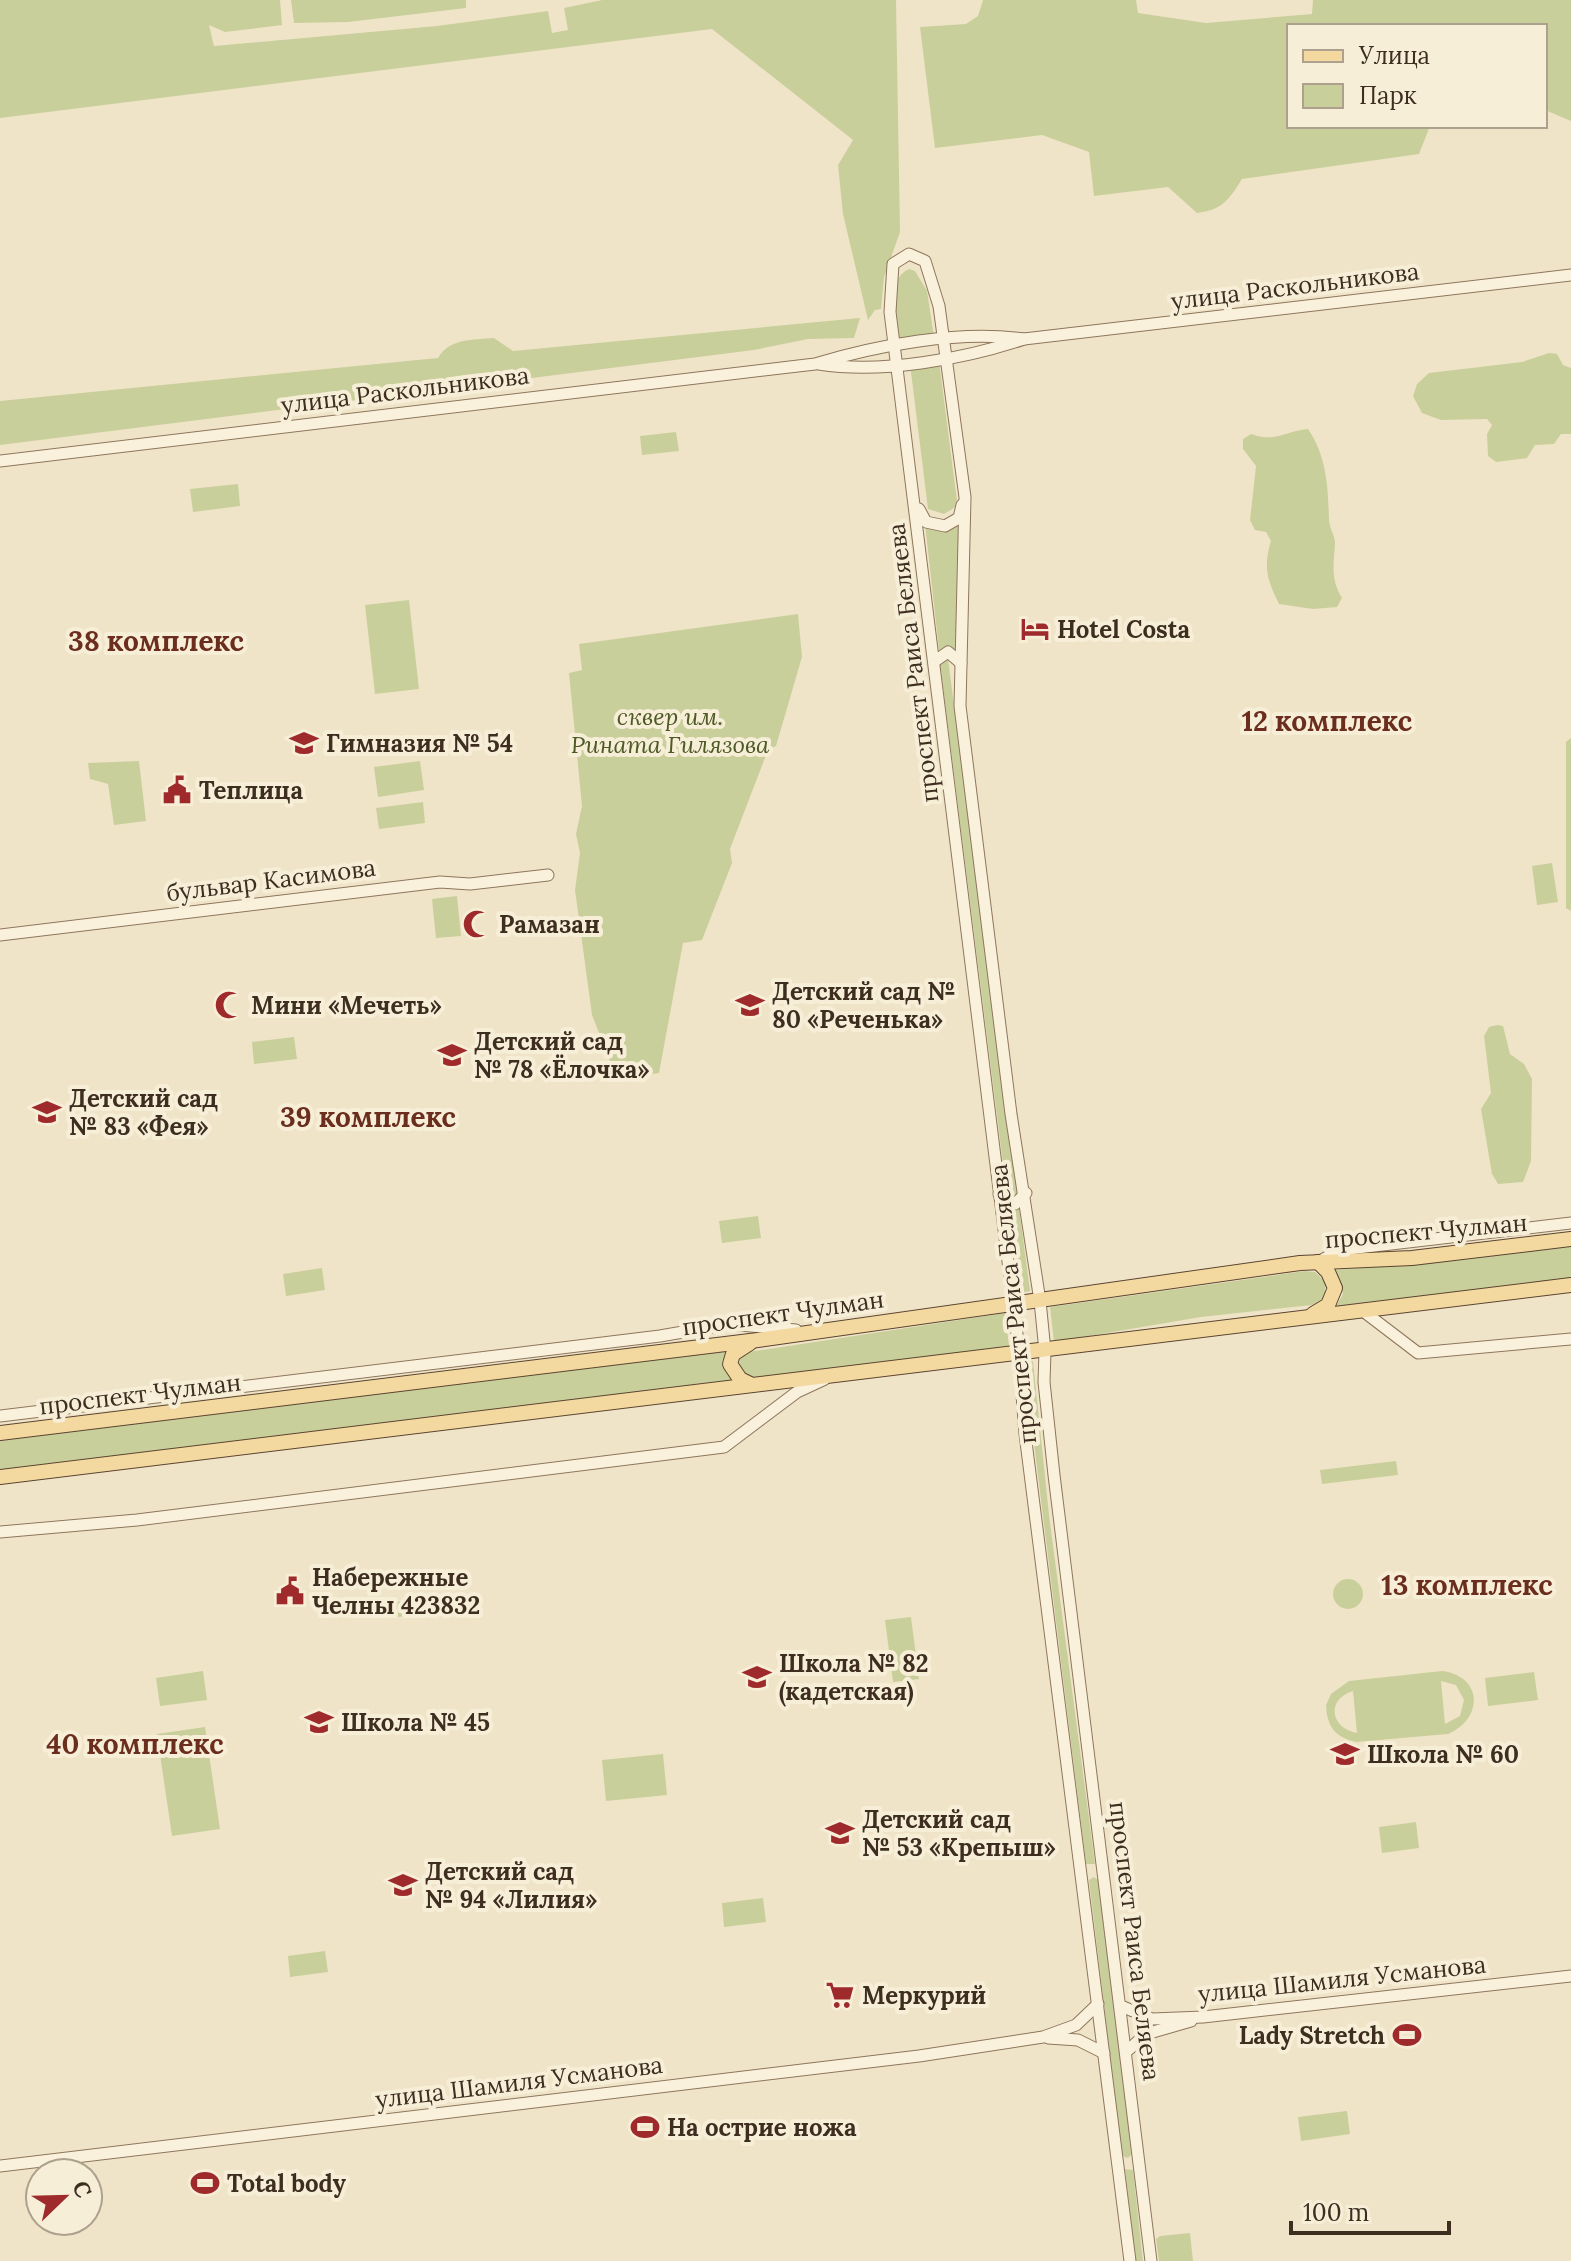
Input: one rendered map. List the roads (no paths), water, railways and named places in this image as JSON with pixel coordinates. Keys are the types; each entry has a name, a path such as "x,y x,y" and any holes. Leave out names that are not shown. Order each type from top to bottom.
{"main road":[{"name":"проспект Чулман","path":"0,1433 758,1340 1318,1262 1412,1258 1571,1239"},
{"path":"1311,1316 1328,1305 1335,1288 1328,1272 1318,1262"},
{"path":"0,1477 1571,1285"},
{"path":"750,1384 740,1379 730,1364 733,1354 741,1347 758,1340"}],"street":[{"name":"проспект Раиса Беляева","path":"1130,2261 895,346 890,298 892,268 909,254 925,261 938,300 965,497 960,706 1011,1114 1026,1193 1040,1301 1045,1351 1044,1382 1054,1475 1151,2261"},
{"name":"улица Раскольникова","path":"815,364 853,370 982,353 1024,339 1571,275"},
{"name":"улица Раскольникова","path":"0,461 815,364 895,346 993,335 1024,339"},
{"path":"915,501 926,522 945,526 959,518 965,497"},
{"path":"935,661 948,652 961,663"},
{"name":"бульвар Касимова","path":"0,935 440,882 470,884 548,875"},
{"path":"999,1193 1010,1204 1021,1200 1026,1193"},
{"path":"1318,1262 1340,1250 1571,1223"},
{"path":"1363,1311 1418,1353 1571,1339"},
{"path":"0,1416 660,1336 729,1324 808,1331"},
{"path":"0,1532 152,1518 724,1447 797,1392 826,1378"},
{"path":"1082,1882 1087,1872 1093,1869 1105,1881"},
{"name":"улица Шамиля Усманова","path":"1121,2006 1152,2019 1203,2017 1571,1976"},
{"name":"улица Шамиля Усманова","path":"1043,2037 1086,2019 1098,2004"},
{"path":"1126,2052 1146,2034 1203,2017"},
{"name":"улица Шамиля Усманова","path":"0,2166 919,2056 1043,2037 1078,2040 1104,2053"},
{"path":"1117,2154 1123,2163 1129,2163 1138,2153"}],"place":[{"name":"Hotel Costa","path":"1035,629"},
{"name":"Гимназия № 54","path":"304,743"},
{"name":"Теплица","path":"177,790"},
{"name":"Рамазан","path":"477,924"},
{"name":"Мини «Мечеть»","path":"229,1005"},
{"name":"Детский сад № 80 «Реченька»","path":"750,1005"},
{"name":"Детский сад № 78 «Ёлочка»","path":"452,1055"},
{"name":"Детский сад № 83 «Фея»","path":"47,1112"},
{"name":"Набережные Челны 423832","path":"290,1591"},
{"name":"Школа № 82 (кадетская)","path":"757,1677"},
{"name":"Школа № 45","path":"319,1722"},
{"name":"Школа № 60","path":"1345,1754"},
{"name":"Детский сад № 53 «Крепыш»","path":"840,1833"},
{"name":"Детский сад № 94 «Лилия»","path":"403,1885"},
{"name":"Меркурий","path":"840,1995"},
{"name":"Lady Stretch","path":"1407,2035"},
{"name":"На острие ножа","path":"645,2127"},
{"name":"Total body","path":"205,2183"}],"district":[{"name":"38 комплекс","path":"156,641"},
{"name":"12 комплекс","path":"1327,721"},
{"name":"39 комплекс","path":"368,1117"},
{"name":"13 комплекс","path":"1467,1585"},
{"name":"40 комплекс","path":"135,1744"}],"park label":[{"name":"сквер им. Рината Гилязова","path":"670,730"}]}
